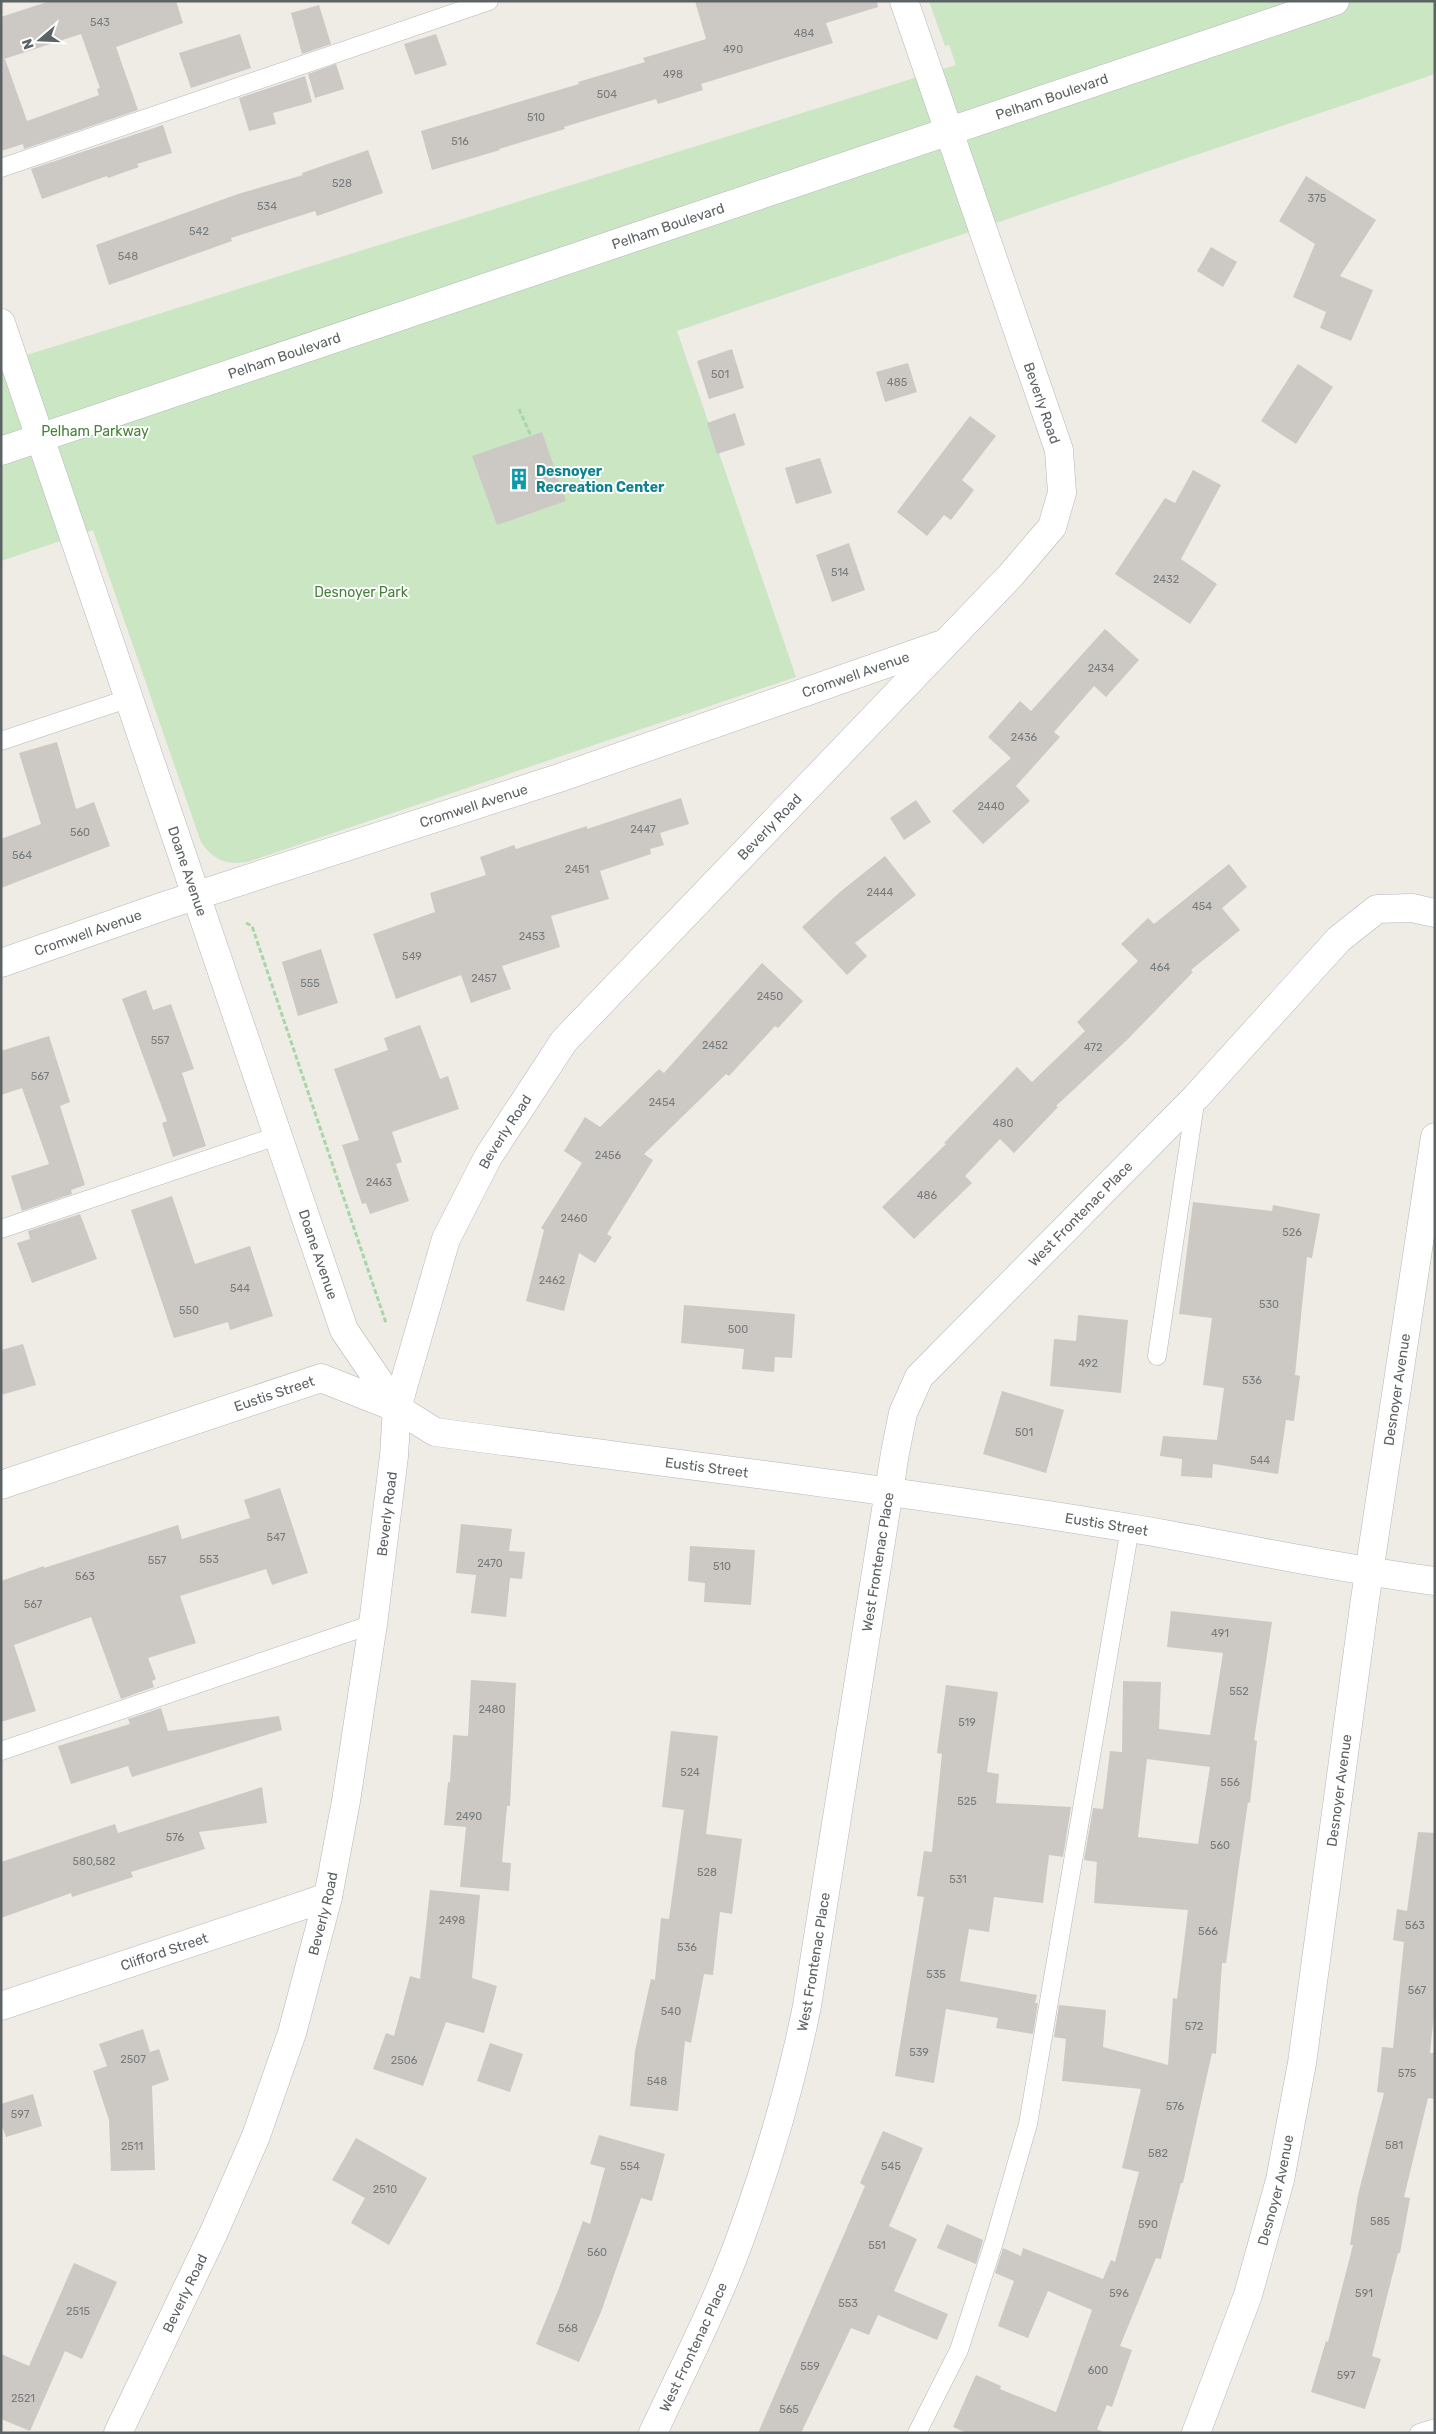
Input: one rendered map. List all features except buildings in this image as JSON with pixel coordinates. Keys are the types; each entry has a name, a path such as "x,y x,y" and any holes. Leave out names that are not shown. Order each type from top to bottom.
{"street":[{"name":"Beverly Road","path":"118,2433 214,2232 256,2136 292,2033 328,1897 346,1801 373,1624 394,1456 397,1408 446,1239 488,1157 564,1041 1011,575 1052,527 1062,493 1059,450 904,1"},
{"name":"Pelham Boulevard","path":"1,451 1335,1"},
{"name":"Doane Avenue","path":"1,323 130,698 195,896 280,1135 344,1330 397,1408"},
{"name":"Cromwell Avenue","path":"1,963 195,896 559,778 944,644"},
{"name":"West Frontenac Place","path":"653,2433 740,2241 771,2151 799,2048 903,1414 919,1377 1196,1097 1339,939 1377,909 1412,908 1435,913"},
{"name":"Desnoyer Avenue","path":"1196,2433 1248,2295 1280,2180 1302,2063 1369,1572 1435,1137"},
{"name":"Eustis Street","path":"1,1485 321,1378 397,1408 435,1432 890,1493 1130,1528 1369,1572 1435,1581"},
{"name":"Clifford Street","path":"1,2006 328,1897"}],"lane":[{"path":"1,168 489,1"},
{"path":"1,741 130,698"},
{"path":"1157,1356 1196,1097"},
{"path":"1,1229 280,1135"},
{"path":"917,2433 959,2350 994,2242 1028,2124 1130,1528"},
{"path":"1,1750 373,1624"},
{"path":"1419,2433 1435,2428"}],"path":[{"path":"519,409 531,436"},
{"path":"246,923 252,926 386,1323"}],"green space":[{"path":"929,1 1435,1 1435,74 677,331 796,677 247,862 226,862 210,853 201,842 93,530 1,561 1,363 956,65 949,45 945,46"}],"place":[{"name":"Desnoyer Recreation Center","path":"519,479"}],"park label":[{"name":"Pelham Parkway","path":"95,431"},
{"name":"Desnoyer Park","path":"361,592"}]}
